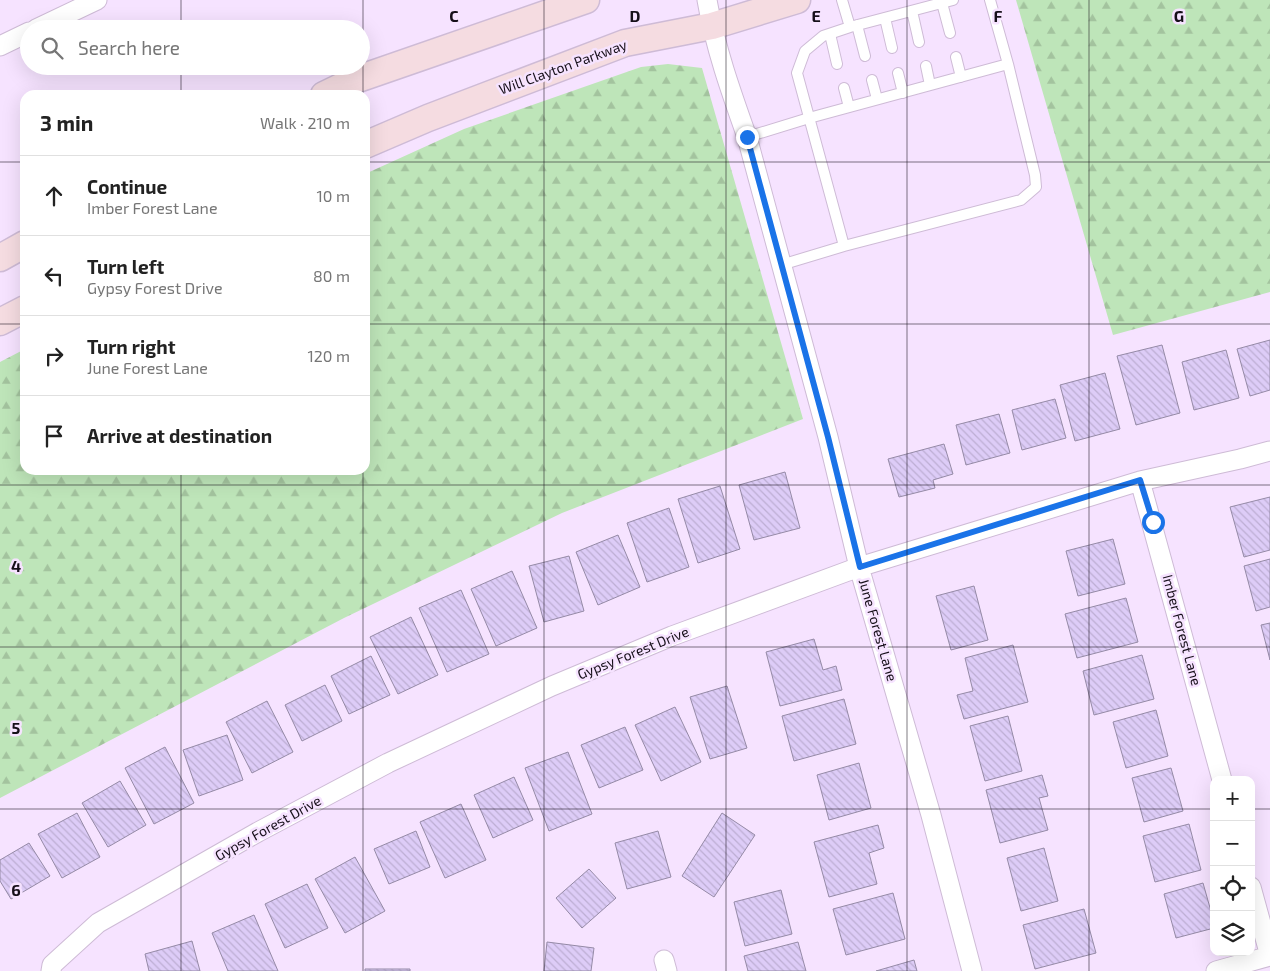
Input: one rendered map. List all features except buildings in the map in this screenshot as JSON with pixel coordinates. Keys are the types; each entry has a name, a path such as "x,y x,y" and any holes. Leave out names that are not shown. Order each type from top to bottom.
{"main road":[{"path":"370,75 586,0"},
{"name":"Will Clayton Parkway","path":"370,143 428,118 625,43 712,26 797,0"},
{"path":"334,90 369,75"},
{"path":"0,258 20,247"},
{"path":"0,322 20,312"}],"street":[{"path":"55,20 97,0"},
{"name":"June Forest Lane","path":"707,0 712,26 747,137 826,428 860,567 972,971"},
{"path":"0,46 20,36"},
{"name":"Gypsy Forest Drive","path":"51,971 52,965 98,923 258,832 388,763 552,686 672,636 860,567 1140,480 1270,451"},
{"name":"Imber Forest Lane","path":"1140,480 1221,776"},
{"path":"1216,971 1270,956 1255,902"}],"lane":[{"path":"842,0 865,56"},
{"path":"844,246 797,73 806,51 823,36 953,0"},
{"path":"781,265 844,246 1021,200 1036,187 1035,175 1008,64 990,0"},
{"path":"942,3 950,33"},
{"path":"912,11 919,42"},
{"path":"885,18 892,48"},
{"path":"830,34 837,64"},
{"path":"956,58 961,77"},
{"path":"747,137 809,118 1008,64"},
{"path":"926,66 930,85"},
{"path":"898,72 903,92"},
{"path":"872,80 877,100"},
{"path":"844,88 849,107"}],"green space":[{"path":"1016,0 1270,0 1270,292 1113,335"},
{"path":"668,64 702,68 803,419 562,513 344,618 0,798 0,362 20,352 20,475 370,475 370,172 464,129 641,67"}],"route":[{"path":"747,137 828,437 860,567 1140,480 1153,522"}]}
